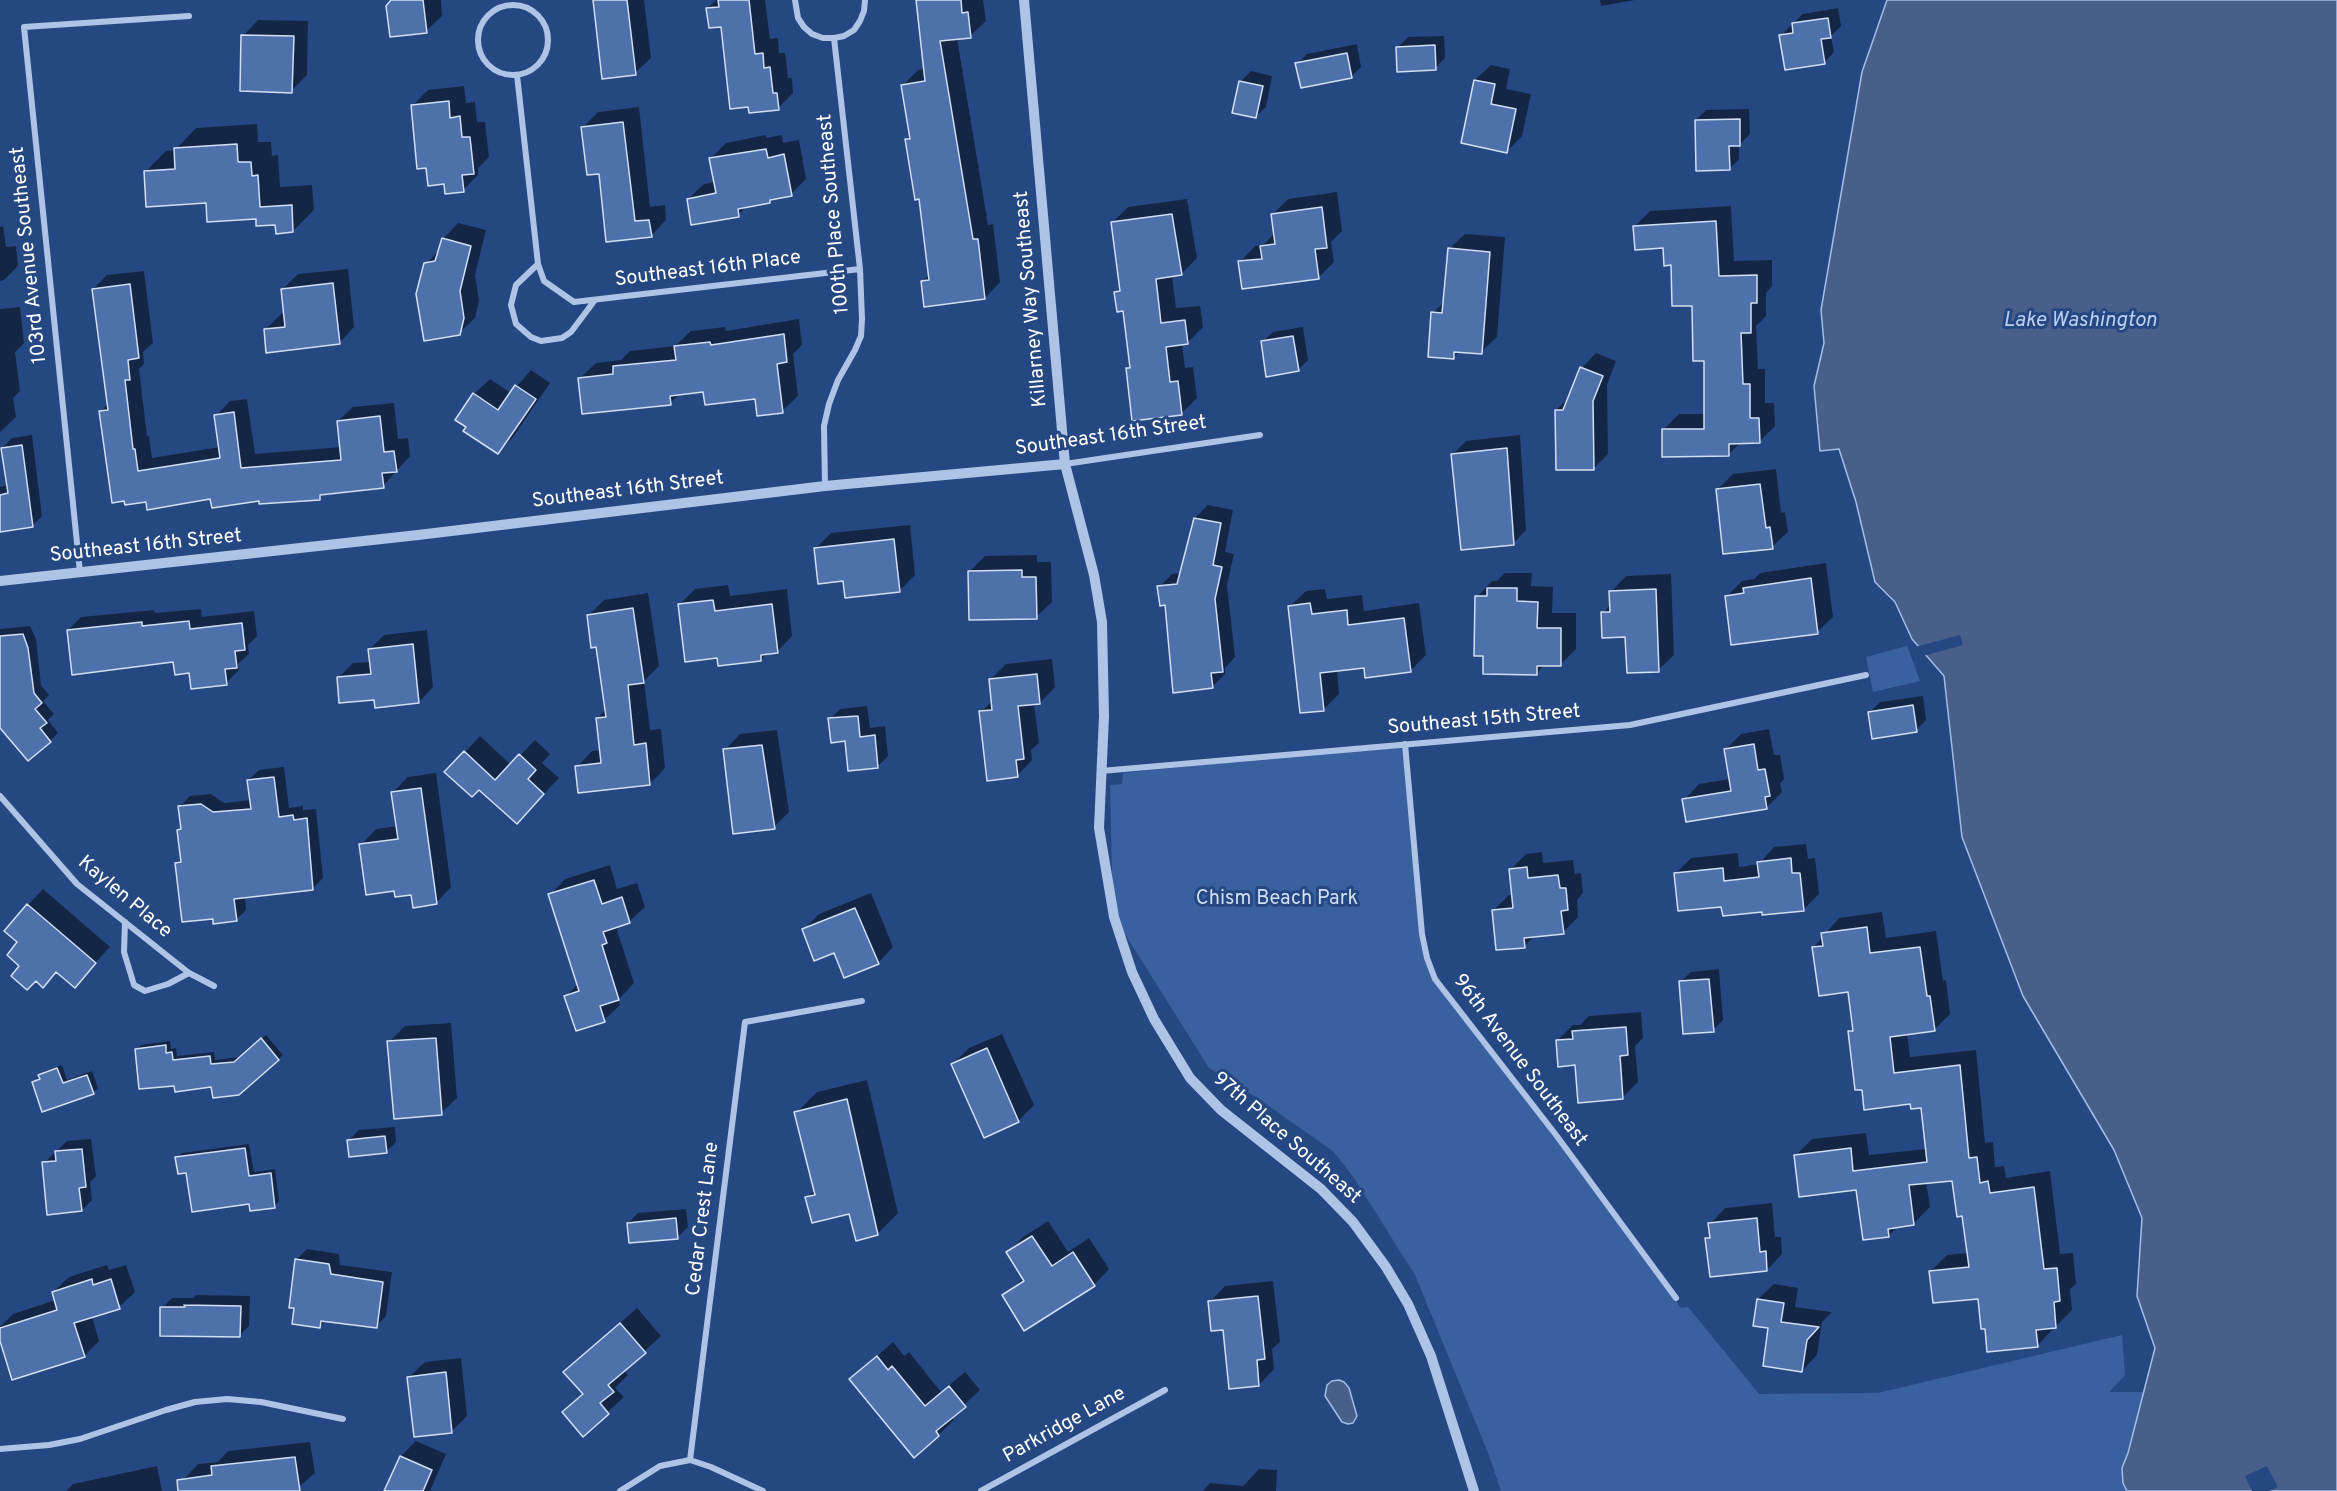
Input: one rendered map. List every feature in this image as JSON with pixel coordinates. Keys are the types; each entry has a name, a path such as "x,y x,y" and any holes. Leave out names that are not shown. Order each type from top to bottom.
{"street":[{"path":"795,0 798,18 804,27 812,34 823,38 844,36 854,30 864,11 865,0"},
{"name":"Killarney Way Southeast","path":"1024,0 1065,464 1094,575 1102,622 1104,716 1101,771"},
{"path":"510,5 521,5 540,16 549,36 548,47 537,66 517,75 496,70 487,64 481,54 479,44 479,33 483,22 490,14 510,5"},
{"name":"103rd Avenue Southeast","path":"80,572 24,27 189,16"},
{"name":"100th Place Southeast","path":"825,486 824,426 838,380 861,336 862,319 860,269 834,38"},
{"path":"517,75 538,264"},
{"name":"Southeast 16th Place","path":"595,300 578,324 562,338 541,340 523,332 512,314 512,295 516,285 538,264 544,281 574,302 860,269"},
{"name":"Southeast 16th Street","path":"0,580 825,486 1065,464 1260,435"},
{"name":"Southeast 15th Street","path":"1101,771 1630,725 1866,675"},
{"name":"96th Avenue Southeast","path":"1405,744 1422,934 1427,958 1435,979 1556,1135 1676,1298"},
{"name":"97th Place Southeast","path":"1101,771 1100,828 1114,917 1132,972 1154,1019 1190,1078 1221,1110 1321,1190 1353,1222 1386,1267 1408,1304 1431,1356 1474,1491"},
{"name":"Kaylen Place","path":"0,795 77,884 189,973 214,986"},
{"path":"125,922 124,952 134,986 145,991 168,984 189,973"},
{"name":"Cedar Crest Lane","path":"690,1460 745,1022 862,1001"},
{"name":"Parkridge Lane","path":"981,1491 1165,1390"},
{"path":"0,1449 49,1445 80,1439 195,1402 227,1399 261,1402 343,1419"},
{"path":"620,1491 660,1466 690,1460 763,1491"}],"green space":[{"path":"1907,646 1920,681 1873,692 1866,657"},
{"name":"Chism Beach Park","path":"1405,744 1422,934 1435,978 1681,1308 1688,1307 1759,1394 1878,1393 2122,1335 2125,1375 2109,1392 2150,1392 2337,1491 1501,1491 1489,1455 1415,1275 1354,1178 1334,1152 1259,1099 1209,1068 1113,915 1110,785 1122,784 1123,773"}],"water":[{"name":"Lake Washington","path":"1887,0 2337,0 2337,1491 2127,1491 2123,1483 2122,1468 2128,1453 2155,1348 2137,1296 2142,1218 2114,1150 2023,996 1962,837 1944,676 1912,639 1895,602 1875,582 1856,502 1839,449 1820,451 1814,386 1824,343 1821,310 1862,72"},
{"path":"1339,1380 1349,1388 1357,1416 1353,1423 1342,1422 1325,1396 1327,1385"}],"pier":[{"path":"1960,635 1963,645 1923,656 1915,647"},
{"path":"2267,1466 2278,1487 2269,1491 2252,1491 2245,1476"}],"building":[{"path":"391,0 423,0 427,33 390,37 386,6"},
{"path":"593,0 627,0 636,75 602,79"},
{"path":"718,0 749,0 755,54 763,53 764,68 770,67 773,93 777,93 779,110 749,113 748,107 730,109 721,27 709,28 706,8 719,7"},
{"path":"916,0 961,0 962,13 968,12 971,38 940,41 973,239 978,239 985,299 924,307 921,281 929,280 919,199 915,200 905,139 910,139 901,85 925,81"},
{"path":"1828,18 1831,38 1821,39 1825,64 1785,70 1779,35 1793,33 1792,23"},
{"path":"241,35 294,36 292,93 240,91"},
{"path":"1435,45 1436,70 1397,72 1396,47"},
{"path":"1347,53 1352,78 1301,88 1295,63"},
{"path":"1474,80 1495,84 1491,104 1516,109 1507,153 1461,143"},
{"path":"1239,81 1263,86 1256,118 1232,113"},
{"path":"449,101 450,118 460,116 462,137 470,137 474,174 462,175 464,192 445,194 444,184 428,186 426,168 417,169 411,105"},
{"path":"1740,119 1740,146 1729,146 1730,170 1696,171 1695,120"},
{"path":"623,122 635,221 649,220 652,237 606,242 599,174 587,175 581,127"},
{"path":"237,144 238,162 251,162 252,176 258,175 260,207 292,205 293,232 276,234 275,225 256,226 256,219 207,222 206,203 146,207 144,171 175,169 174,148"},
{"path":"766,149 768,158 784,154 792,196 738,209 739,217 691,225 687,199 716,193 709,158"},
{"path":"1322,207 1327,248 1315,249 1319,279 1242,289 1238,261 1262,259 1260,246 1275,244 1271,214"},
{"path":"1172,214 1182,275 1156,279 1161,323 1185,320 1188,344 1166,347 1170,382 1178,381 1182,415 1132,421 1126,368 1130,368 1123,311 1117,312 1114,292 1120,291 1111,222"},
{"path":"1716,221 1719,276 1757,275 1757,303 1751,303 1751,333 1741,333 1743,384 1750,384 1750,418 1759,418 1760,443 1729,444 1729,456 1662,457 1662,429 1704,429 1704,361 1693,361 1692,306 1672,306 1671,265 1664,266 1663,248 1635,250 1633,226"},
{"path":"442,238 471,246 460,291 464,318 460,335 424,341 416,294 424,263 435,261"},
{"path":"1448,248 1490,252 1482,354 1454,352 1454,359 1428,357 1431,312 1442,313"},
{"path":"333,283 340,344 266,353 264,329 285,327 281,289"},
{"path":"130,284 139,358 128,360 130,380 125,380 133,449 135,449 138,471 220,458 214,415 234,412 241,468 341,460 337,421 380,416 384,452 394,451 397,472 382,473 384,488 320,495 320,500 259,504 259,501 212,508 210,499 147,510 146,502 125,505 124,501 112,503 99,411 108,410 92,289"},
{"path":"784,334 787,362 777,364 783,413 757,416 755,399 705,405 703,392 670,396 671,405 582,414 578,378 613,374 613,366 676,360 674,346 710,342 711,345"},
{"path":"1293,336 1299,371 1266,377 1261,341"},
{"path":"1580,367 1603,376 1593,401 1594,470 1556,470 1555,410 1563,410"},
{"path":"515,385 536,399 498,454 463,431 466,427 455,420 473,393 498,410"},
{"path":"22,445 33,527 0,532 0,495 8,493 1,448"},
{"path":"1507,448 1514,545 1461,550 1451,454"},
{"path":"1760,484 1766,528 1770,527 1773,549 1723,554 1716,489"},
{"path":"1194,518 1221,523 1213,565 1222,567 1215,599 1223,672 1211,673 1213,688 1173,693 1165,605 1160,606 1157,586 1177,584"},
{"path":"894,539 900,592 845,598 843,581 818,584 814,548"},
{"path":"1022,570 1022,577 1036,577 1037,619 969,620 968,571"},
{"path":"1811,578 1818,634 1731,645 1725,596 1744,593 1743,588"},
{"path":"1487,588 1517,588 1517,601 1538,602 1537,628 1561,628 1561,666 1537,666 1537,675 1483,674 1483,656 1474,656 1475,596 1487,596"},
{"path":"1656,589 1659,672 1627,673 1625,637 1602,638 1601,612 1610,612 1609,591"},
{"path":"713,600 715,611 772,604 778,653 761,655 761,661 718,666 717,658 685,662 678,604"},
{"path":"1310,603 1312,614 1347,610 1348,625 1404,618 1411,672 1365,678 1364,668 1320,673 1324,711 1300,713 1288,606"},
{"path":"633,608 644,683 628,685 634,745 646,743 650,785 578,793 575,766 601,763 596,718 606,717 596,647 591,648 587,615"},
{"path":"189,621 190,629 242,623 245,650 235,651 237,668 225,669 227,685 191,689 189,673 175,675 173,662 72,675 67,630 142,622 142,626"},
{"path":"23,634 28,648 34,693 42,703 35,709 47,723 40,728 51,742 28,761 0,728 0,636"},
{"path":"413,644 419,703 375,708 374,700 339,703 337,677 371,674 368,649"},
{"path":"1037,674 1040,704 1018,706 1024,759 1016,760 1018,777 987,781 979,711 992,710 989,679"},
{"path":"1913,705 1917,732 1872,739 1868,712"},
{"path":"858,716 860,737 875,735 878,768 848,771 845,741 831,743 828,718"},
{"path":"1754,744 1758,770 1765,769 1770,796 1765,797 1767,809 1686,822 1682,799 1731,791 1724,749"},
{"path":"762,745 775,829 733,834 723,749"},
{"path":"464,751 495,780 519,754 536,770 528,779 544,794 517,824 479,790 472,797 444,772"},
{"path":"274,777 279,817 293,815 294,820 307,818 313,890 234,899 237,921 213,924 213,919 182,922 175,863 181,862 177,830 181,829 178,806 201,804 213,812 251,809 247,780"},
{"path":"421,788 437,904 413,908 411,895 395,897 394,891 366,895 359,844 398,839 391,792"},
{"path":"1791,858 1792,873 1800,873 1804,911 1723,916 1721,907 1678,911 1674,873 1723,868 1724,881 1759,877 1757,862"},
{"path":"1527,867 1528,878 1558,875 1560,888 1566,888 1568,910 1561,911 1564,934 1524,938 1525,948 1496,950 1492,910 1513,908 1509,869"},
{"path":"594,880 602,904 622,897 630,923 603,932 607,943 602,945 619,1000 600,1006 605,1022 576,1031 564,996 579,991 548,894"},
{"path":"27,904 96,963 75,988 56,972 43,988 36,981 27,990 11,976 19,966 7,955 17,942 4,931"},
{"path":"855,908 879,964 844,978 834,953 814,961 802,929"},
{"path":"1867,927 1870,953 1920,947 1927,996 1930,996 1935,1031 1890,1037 1894,1073 1960,1065 1969,1158 1977,1157 1980,1183 1988,1181 1990,1193 2034,1187 2044,1269 2057,1268 2060,1301 2054,1302 2056,1328 2036,1330 2038,1347 1987,1352 1985,1329 1981,1329 1978,1299 1933,1303 1929,1271 1969,1267 1962,1216 1957,1217 1952,1181 1909,1185 1914,1225 1888,1229 1889,1237 1863,1240 1856,1190 1799,1197 1794,1155 1851,1148 1853,1171 1927,1162 1921,1108 1911,1109 1910,1104 1864,1110 1862,1090 1855,1090 1848,1031 1853,1031 1848,992 1819,996 1812,947 1823,946 1821,933"},
{"path":"1709,979 1714,1032 1683,1034 1679,981"},
{"path":"1626,1027 1628,1055 1620,1056 1623,1099 1578,1103 1575,1065 1558,1067 1556,1040 1573,1039 1572,1031"},
{"path":"261,1038 279,1060 239,1095 213,1098 211,1087 175,1092 174,1086 139,1089 135,1049 166,1045 166,1053 172,1052 173,1060 210,1056 211,1064 234,1062"},
{"path":"436,1038 442,1115 394,1119 387,1041"},
{"path":"987,1048 1019,1122 984,1138 951,1064"},
{"path":"57,1068 63,1083 87,1075 94,1094 42,1112 32,1082 40,1079 38,1075"},
{"path":"847,1099 878,1235 856,1241 849,1214 812,1223 805,1197 815,1195 794,1112"},
{"path":"385,1136 387,1153 349,1157 347,1140"},
{"path":"245,1148 249,1176 271,1173 275,1208 250,1211 249,1204 192,1212 186,1173 178,1174 175,1157"},
{"path":"82,1149 86,1187 79,1188 82,1211 47,1215 42,1162 56,1161 55,1151"},
{"path":"676,1218 678,1239 629,1243 627,1223"},
{"path":"1757,1218 1760,1252 1766,1251 1767,1271 1710,1277 1705,1238 1710,1238 1708,1223"},
{"path":"1032,1236 1052,1266 1073,1252 1095,1286 1024,1331 1002,1295 1024,1281 1006,1252"},
{"path":"295,1259 329,1264 331,1274 383,1282 377,1328 321,1321 320,1328 292,1324 294,1308 289,1308"},
{"path":"92,1279 93,1285 111,1279 120,1309 74,1323 85,1357 12,1380 0,1341 0,1328 57,1310 52,1292"},
{"path":"1258,1296 1265,1359 1257,1360 1259,1386 1229,1389 1223,1330 1211,1331 1208,1301"},
{"path":"1757,1299 1784,1303 1781,1322 1819,1327 1807,1340 1802,1372 1763,1366 1768,1328 1753,1326"},
{"path":"184,1305 241,1306 240,1337 160,1336 160,1307 185,1307"},
{"path":"620,1323 646,1353 608,1385 614,1392 600,1403 609,1414 583,1437 562,1412 583,1394 563,1372"},
{"path":"877,1356 888,1370 892,1366 925,1406 949,1386 966,1407 936,1431 939,1436 914,1458 849,1379"},
{"path":"446,1372 452,1433 414,1437 407,1377"},
{"path":"400,1456 432,1470 423,1491 384,1491"},
{"path":"295,1457 300,1491 178,1491 177,1480 212,1475 211,1466"}]}
